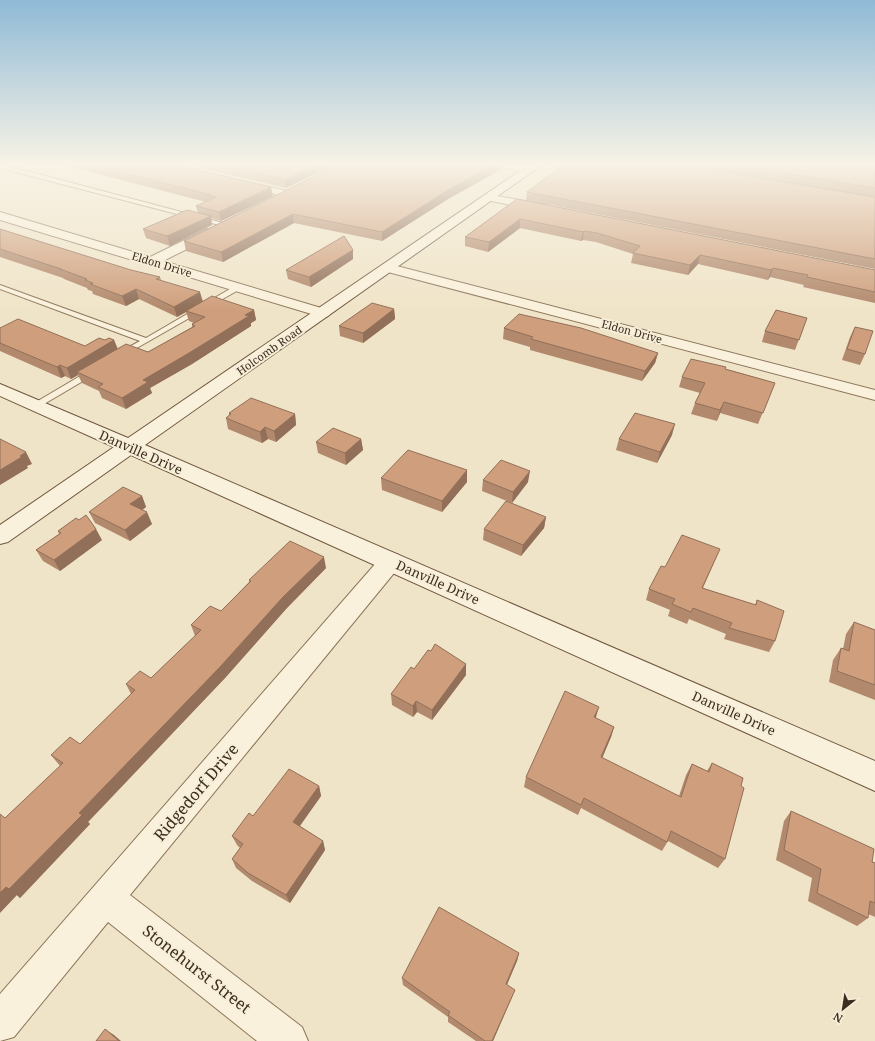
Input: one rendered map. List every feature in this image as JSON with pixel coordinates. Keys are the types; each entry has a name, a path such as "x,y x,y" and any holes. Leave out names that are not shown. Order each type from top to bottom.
{"street":[{"name":"Holcomb Road","path":"0,536 470,213"},
{"name":"Eldon Drive","path":"0,216 323,313"},
{"path":"152,261 229,224"},
{"name":"Eldon Drive","path":"389,268 875,395"},
{"name":"Danville Drive","path":"0,389 875,776"},
{"name":"Ridgedorf Drive","path":"0,1023 391,561"},
{"name":"Stonehurst Street","path":"106,898 288,1041"}],"lane":[{"path":"184,213 229,224"},
{"path":"0,287 145,340"},
{"path":"111,361 145,340 238,288"},
{"path":"36,405 98,369"}],"building":[{"path":"181,213 197,213 211,216 167,236 143,229"},
{"path":"241,213 413,213 382,232 293,214 221,252 184,241"},
{"path":"498,213 585,213 875,270 875,292 807,277 808,275 773,268 771,270 700,255 690,265 633,253 640,246 597,233 583,232 520,219 489,242 465,237"},
{"path":"634,213 875,213 875,259"},
{"path":"0,229 131,270 160,277 156,279 200,292 174,307 136,289 122,296 90,284 93,283 85,280 87,279 0,249"},
{"path":"344,236 353,250 309,277 286,270"},
{"path":"212,296 254,310 245,315 249,316 143,380 148,382 122,398 98,387 103,384 77,372 126,344 148,352 195,326 192,324 205,317 186,311"},
{"path":"372,303 394,309 363,333 339,326"},
{"path":"776,310 807,318 799,340 765,331"},
{"path":"519,314 581,328 658,353 645,371 531,339 533,337 504,328"},
{"path":"18,319 85,346 99,338 105,340 109,338 114,340 67,368 60,365 57,367 0,343 0,328"},
{"path":"855,327 873,331 865,354 847,349"},
{"path":"691,359 726,367 725,369 775,383 763,413 724,402 720,410 695,403 705,383 682,377"},
{"path":"251,398 295,414 274,431 265,427 260,432 226,418 231,414 229,413"},
{"path":"635,413 675,424 660,452 619,439"},
{"path":"333,428 361,439 345,453 316,442"},
{"path":"0,439 26,452 20,456 22,457 0,470"},
{"path":"408,450 467,470 442,501 381,478"},
{"path":"501,460 530,471 513,492 483,480"},
{"path":"123,487 142,496 130,504 147,512 125,530 89,512"},
{"path":"506,501 546,517 523,545 484,529"},
{"path":"86,515 96,529 54,560 36,550 61,533 58,531 76,518 79,520"},
{"path":"682,535 720,549 702,588 756,605 757,600 784,611 775,641 729,628 732,623 693,608 691,612 672,604 675,599 649,589 661,566 665,567"},
{"path":"290,541 324,557 283,597 220,667 79,813 82,815 9,889 6,887 0,893 0,814 5,818 63,763 51,755 70,737 80,744 135,690 126,684 140,671 151,678 201,630 191,625 210,606 221,611 251,581 249,580"},
{"path":"854,622 875,630 875,685 837,671 841,648 849,651"},
{"path":"435,644 466,664 432,710 416,701 413,706 391,694 411,667 414,669 428,650 431,651"},
{"path":"565,691 599,707 594,717 614,727 601,757 681,797 692,764 709,772 712,763 743,778 741,786 744,788 725,859 671,831 667,842 584,798 581,805 526,777"},
{"path":"289,769 319,786 293,822 323,841 286,895 248,873 232,859 243,844 232,836 249,813 253,816"},
{"path":"791,811 874,849 872,862 875,863 875,903 870,901 868,918 817,893 821,869 784,850"},
{"path":"439,907 519,953 506,984 515,990 492,1041 485,1041 448,1015 450,1012 402,978"},
{"path":"105,1029 119,1041 96,1041"}]}
